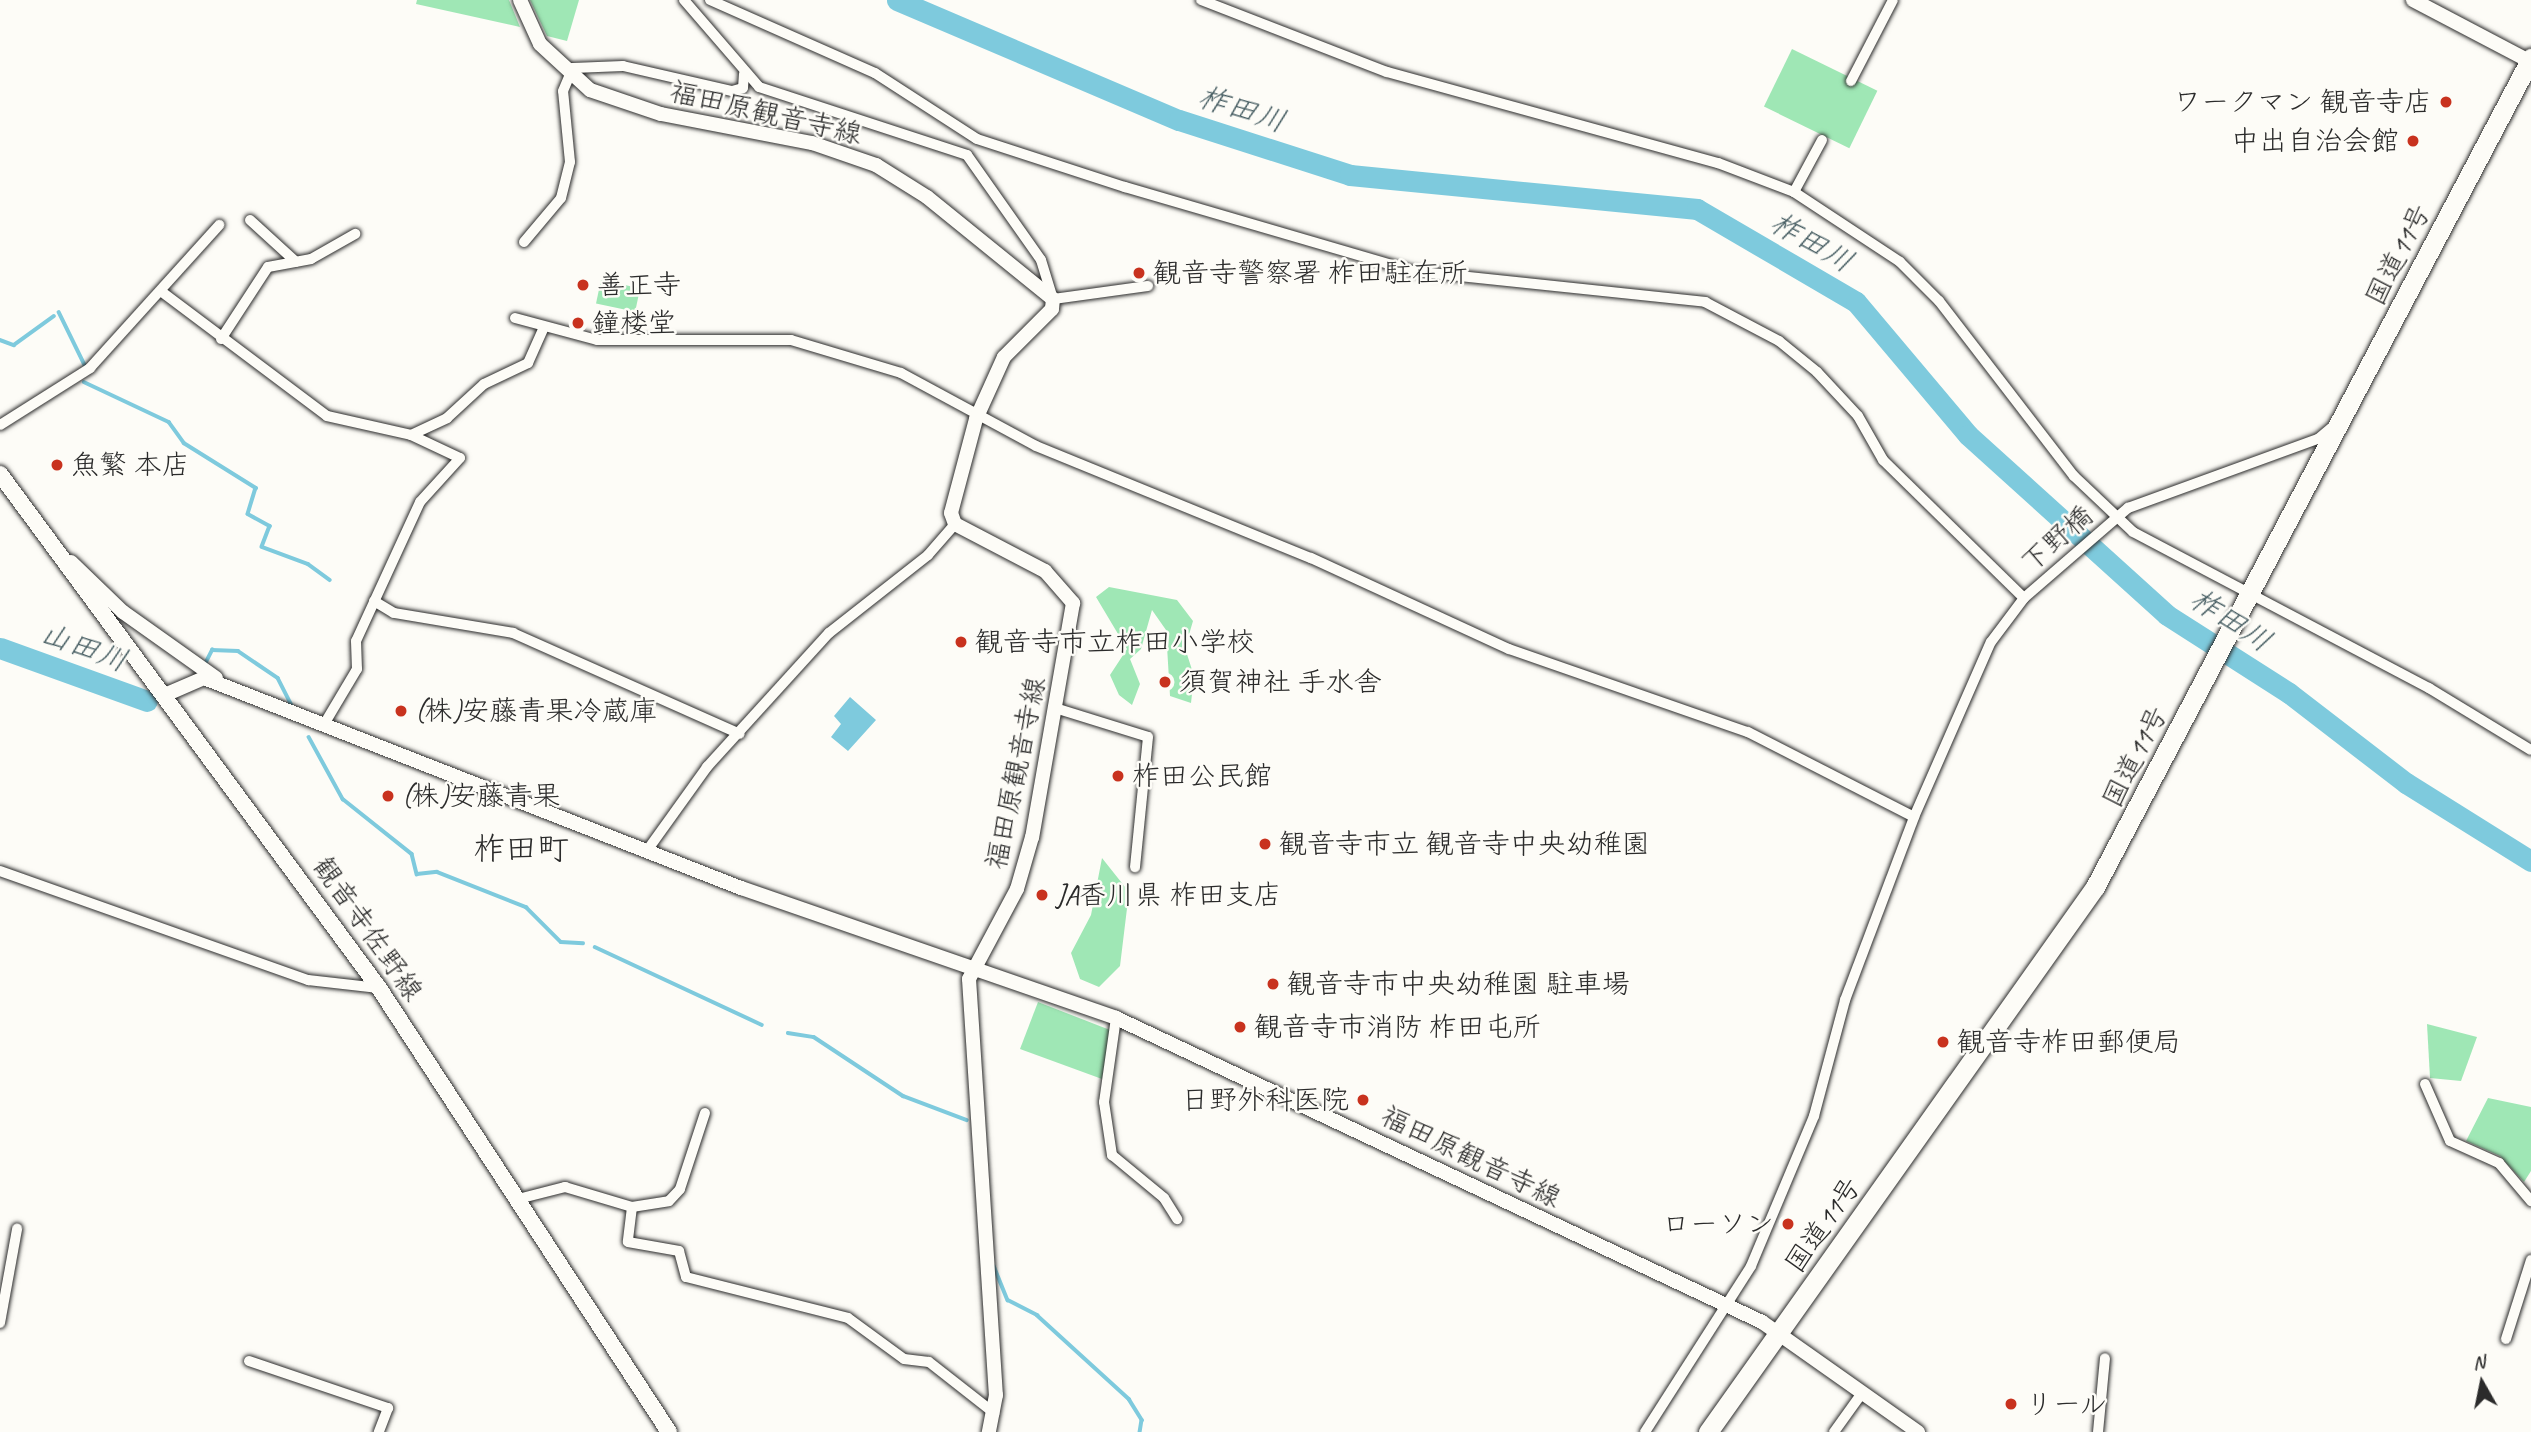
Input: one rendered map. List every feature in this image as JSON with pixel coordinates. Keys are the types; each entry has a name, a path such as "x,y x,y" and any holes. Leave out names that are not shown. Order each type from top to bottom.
{"highway":[{"name":"国道11号","path":"1707,1432 1781,1335 2095,887 2347,413 2530,60"}],"main road":[{"name":"福田原観音寺線","path":"520,0 540,44 567,73 620,103 812,143 876,165 927,197 1053,299"},
{"path":"2413,0 2530,60"},
{"path":"955,524 951,513 976,419 1004,357 1052,309 1053,299"},
{"name":"観音寺佐野線","path":"0,474 64,554 379,988 669,1432"},
{"name":"福田原観音寺線","path":"955,524 1045,570 1071,593 1055,708 1017,888 973,968 1116,1018 1729,1305 1781,1335 1918,1432"},
{"path":"64,554 123,612 237,692"},
{"path":"167,694 204,678 646,852 973,968 969,1047 995,1413 989,1432"}],"street":[{"path":"684,0 744,74 759,87 967,155 1041,260 1053,299 1148,286"},
{"path":"710,0 875,73 976,139 1412,271 1705,302 1779,341 1817,372 1858,416 1883,460 2024,598"},
{"path":"1201,0 1387,72 1718,163 1794,192 1910,272 2074,476 2119,514 2133,532 2250,597 2429,688 2531,750"},
{"path":"1229,11 1234,0"},
{"path":"1851,81 1893,0"},
{"path":"524,242 553,214 570,162 563,113 567,73 622,66 732,91 743,88 744,74"},
{"path":"967,155 976,139"},
{"path":"1794,192 1822,140"},
{"path":"250,220 296,262"},
{"path":"0,425 90,368 162,292 219,225"},
{"path":"220,339 268,267 296,262 355,234"},
{"path":"162,292 220,339 327,416 411,436 460,458 420,502 356,640 356,669 323,726"},
{"path":"515,318 543,329 597,340 791,340 825,346 901,373 976,419 1311,558 1509,649 1748,732 1914,817"},
{"path":"411,436 447,418 484,384 528,363 543,329"},
{"path":"2119,514 2318,439 2347,413"},
{"name":"下野橋","path":"1645,1432 1729,1305 1814,1116 1845,1000 1914,817 1980,660 2024,598 2119,514"},
{"path":"646,852 700,776 829,633 929,555 955,524"},
{"path":"374,601 394,613 513,633 740,734"},
{"path":"1055,708 1148,737 1135,867"},
{"path":"0,872 308,980 379,988"},
{"path":"1116,1018 1104,1102 1112,1154 1173,1207 1177,1219"},
{"path":"2425,1084 2451,1140 2499,1163 2531,1201"},
{"path":"517,1199 565,1187 632,1207 669,1201 680,1189 705,1113"},
{"path":"632,1207 628,1242 679,1251 687,1278 848,1318 904,1359 929,1362 995,1413"},
{"path":"0,1323 17,1229"},
{"path":"2505,1339 2531,1260"},
{"path":"2098,1432 2105,1358"},
{"path":"249,1361 388,1409 379,1432"},
{"path":"1834,1432 1862,1392"}],"green space":[{"path":"417,0 509,0 520,27 416,4"},
{"path":"530,0 579,0 567,41 547,36"},
{"path":"1792,49 1877,91 1849,148 1764,107"},
{"path":"601,280 640,288 635,312 596,303"},
{"path":"1109,587 1177,600 1193,621 1185,648 1194,676 1191,703 1170,696 1166,630 1152,610 1141,649 1130,659 1140,684 1132,705 1119,695 1110,675 1127,649 1096,597"},
{"path":"1102,858 1129,892 1120,966 1099,987 1080,979 1071,953 1091,915"},
{"path":"1038,1002 1110,1030 1102,1079 1020,1049"},
{"path":"2427,1024 2477,1037 2461,1081 2430,1078"},
{"path":"2488,1098 2531,1107 2531,1171 2524,1182 2500,1156 2466,1141"}],"water":[{"path":"850,697 876,720 848,751 831,737 841,724 834,716"}],"waterway":[{"name":"柞田川","path":"897,0 1179,120 1350,175 1697,209 1856,302 1968,435 2167,615 2289,693 2406,783 2531,861"},
{"path":"59,312 85,365"},
{"path":"0,340 14,345 54,316"},
{"path":"84,382 169,422 184,443 256,488 248,514 270,526 262,547 308,564 330,580"},
{"name":"山田川","path":"0,648 147,701"},
{"path":"205,664 212,650 238,651 278,678 292,705"},
{"path":"309,737 343,799 412,854 417,874 437,872 526,907 561,942 583,943"},
{"path":"595,947 762,1025"},
{"path":"788,1033 814,1037 903,1096 967,1120"},
{"path":"994,1266 1008,1300 1037,1315 1129,1399 1142,1420 1140,1432"}],"place":[{"name":"ワークマン 観音寺店","path":"2446,102"},
{"name":"中出自治会館","path":"2413,141"},
{"name":"観音寺警察署 柞田駐在所","path":"1139,273"},
{"name":"善正寺","path":"583,285"},
{"name":"鐘楼堂","path":"578,323"},
{"name":"魚繁 本店","path":"57,465"},
{"name":"観音寺市立柞田小学校","path":"961,642"},
{"name":"須賀神社 手水舎","path":"1165,682"},
{"name":"(株)安藤青果冷蔵庫","path":"401,711"},
{"name":"柞田公民館","path":"1118,776"},
{"name":"(株)安藤青果","path":"388,796"},
{"name":"観音寺市立 観音寺中央幼稚園","path":"1265,844"},
{"name":"JA香川県 柞田支店","path":"1042,895"},
{"name":"観音寺市中央幼稚園 駐車場","path":"1273,984"},
{"name":"観音寺市消防 柞田屯所","path":"1240,1027"},
{"name":"観音寺柞田郵便局","path":"1943,1042"},
{"name":"日野外科医院","path":"1363,1100"},
{"name":"ローソン","path":"1788,1224"},
{"name":"リール","path":"2011,1404"}],"district":[{"name":"柞田町","path":"521,849"}]}
